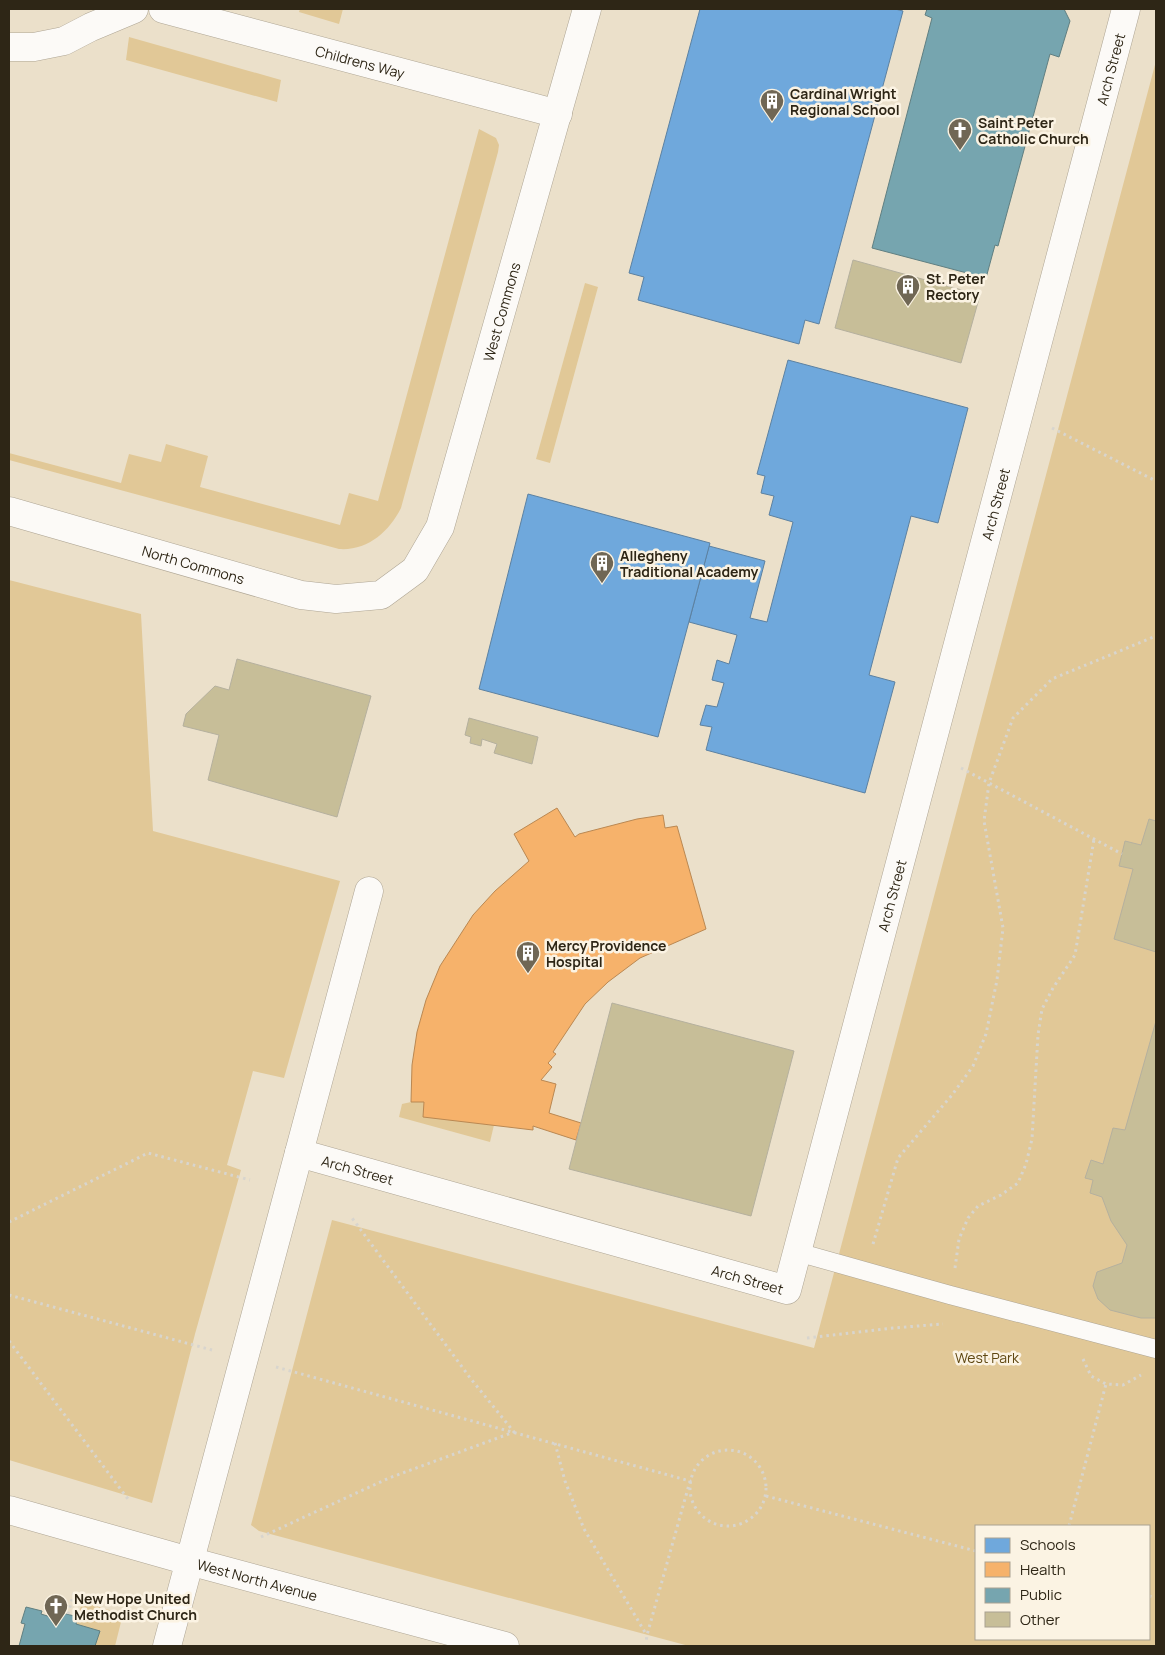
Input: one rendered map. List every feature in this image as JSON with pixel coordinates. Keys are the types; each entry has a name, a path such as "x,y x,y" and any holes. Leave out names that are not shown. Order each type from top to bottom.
{"street":[{"path":"9,47 34,47 64,41 134,9"},
{"name":"Childrens Way","path":"163,9 558,114"},
{"name":"West Commons","path":"381,595 415,570 440,527 587,9"},
{"name":"Arch Street","path":"298,1153 787,1290 1126,9"},
{"name":"North Commons","path":"9,511 301,595 336,599 381,595"},
{"path":"167,1646 369,891"},
{"name":"West North Avenue","path":"9,1510 189,1562 505,1646"}],"lane":[{"path":"798,1252 1156,1350"}],"path":[{"path":"1052,428 1156,480"},
{"path":"866,1272 898,1158 952,1095 973,1066 986,1034 997,980 1003,928 984,821 989,783 1013,718 1052,679 1156,636"},
{"path":"961,768 1122,854"},
{"path":"942,1324 954,1278 959,1239 968,1218 978,1206 1018,1183 1026,1164 1032,1138 1038,1035 1042,1009 1053,988 1075,955 1094,839"},
{"path":"9,1222 148,1153 250,1180"},
{"path":"352,1218 471,1379 514,1432"},
{"path":"9,1295 203,1348"},
{"path":"807,1338 942,1324 951,1325"},
{"path":"9,1341 128,1499"},
{"path":"1082,1354 1091,1376 1106,1384 1123,1385 1144,1374"},
{"path":"282,1369 690,1481"},
{"path":"1068,1525 1106,1384"},
{"path":"261,1537 389,1478 514,1432"},
{"path":"555,1443 565,1480 584,1528 647,1635"},
{"path":"646,1643 690,1481 695,1468 703,1459 715,1452 728,1449 741,1452 753,1458 760,1466 766,1478 766,1496 762,1509 748,1522 735,1526 722,1526 709,1522 699,1513 690,1492 690,1481"},
{"path":"766,1496 975,1551"},
{"path":"68,1614 74,1592"}],"green space":[{"path":"300,9 343,9 339,24 299,12"},
{"path":"129,37 281,80 277,102 126,60"},
{"name":"West Park","path":"1156,61 1156,1646 689,1646 259,1531 251,1525 332,1220 814,1348"},
{"path":"479,129 496,138 499,145 498,152 401,508 390,525 376,538 359,547 339,549 9,460 9,453 121,483 129,454 161,462 166,444 208,456 200,487 340,525 349,493 378,501"},
{"path":"585,283 598,287 550,463 536,459"},
{"path":"9,580 141,614 153,831 340,881 284,1078 253,1071 227,1165 241,1170 195,1334 152,1503 9,1460"},
{"path":"424,1102 494,1125 490,1142 399,1117 402,1104"},
{"path":"82,1602 123,1614 115,1646 95,1646 99,1631 76,1624"}],"building: Schools":[{"name":"Cardinal Wright Regional School","path":"700,9 895,9 903,11 819,324 805,320 799,344 638,300 644,277 629,273"},
{"path":"788,360 968,408 938,523 911,516 869,675 895,682 865,793 706,750 712,727 700,725 706,705 717,707 724,683 712,680 717,660 729,664 737,635 689,622 709,546 765,561 750,618 767,622 793,522 769,515 774,496 761,493 765,476 757,474"},
{"name":"Allegheny Traditional Academy","path":"528,494 710,543 658,737 479,689"}],"building: Health":[{"name":"Mercy Providence Hospital","path":"557,808 575,837 579,834 637,819 663,815 665,828 677,826 706,929 640,958 608,982 585,1004 553,1052 556,1054 548,1063 552,1067 541,1080 556,1084 549,1113 581,1123 576,1140 533,1126 533,1130 423,1117 424,1102 411,1102 412,1065 417,1032 426,1000 440,966 473,915 495,891 529,861 514,834"}],"building: Public":[{"name":"Saint Peter Catholic Church","path":"927,9 1064,9 1070,21 1059,57 1050,54 998,246 995,245 986,278 872,248 932,18 925,15"},
{"name":"New Hope United Methodist Church","path":"26,1607 42,1611 41,1614 54,1618 55,1611 78,1617 76,1624 100,1631 95,1646 19,1646 25,1624 21,1623"}],"building: Other":[{"name":"St. Peter Rectory","path":"853,260 980,295 961,363 835,328"},
{"path":"237,659 371,696 337,817 208,780 219,735 183,726 186,714 215,686 229,690"},
{"path":"469,718 538,737 532,764 494,753 497,744 482,739 481,746 470,743 471,737 465,735"},
{"path":"1149,819 1156,821 1156,952 1114,939 1133,869 1119,866 1125,841 1141,845"},
{"path":"612,1003 794,1051 751,1216 569,1169"},
{"path":"1156,1021 1156,1318 1141,1318 1110,1310 1098,1299 1093,1286 1097,1272 1122,1263 1127,1245 1111,1221 1102,1197 1090,1193 1093,1180 1085,1178 1091,1160 1103,1164 1113,1128 1125,1130"}],"place":[{"name":"Cardinal Wright Regional School","path":"772,122"},
{"name":"Saint Peter Catholic Church","path":"960,151"},
{"name":"St. Peter Rectory","path":"908,307"},
{"name":"Allegheny Traditional Academy","path":"602,584"},
{"name":"Mercy Providence Hospital","path":"528,974"},
{"name":"New Hope United Methodist Church","path":"56,1627"}]}
